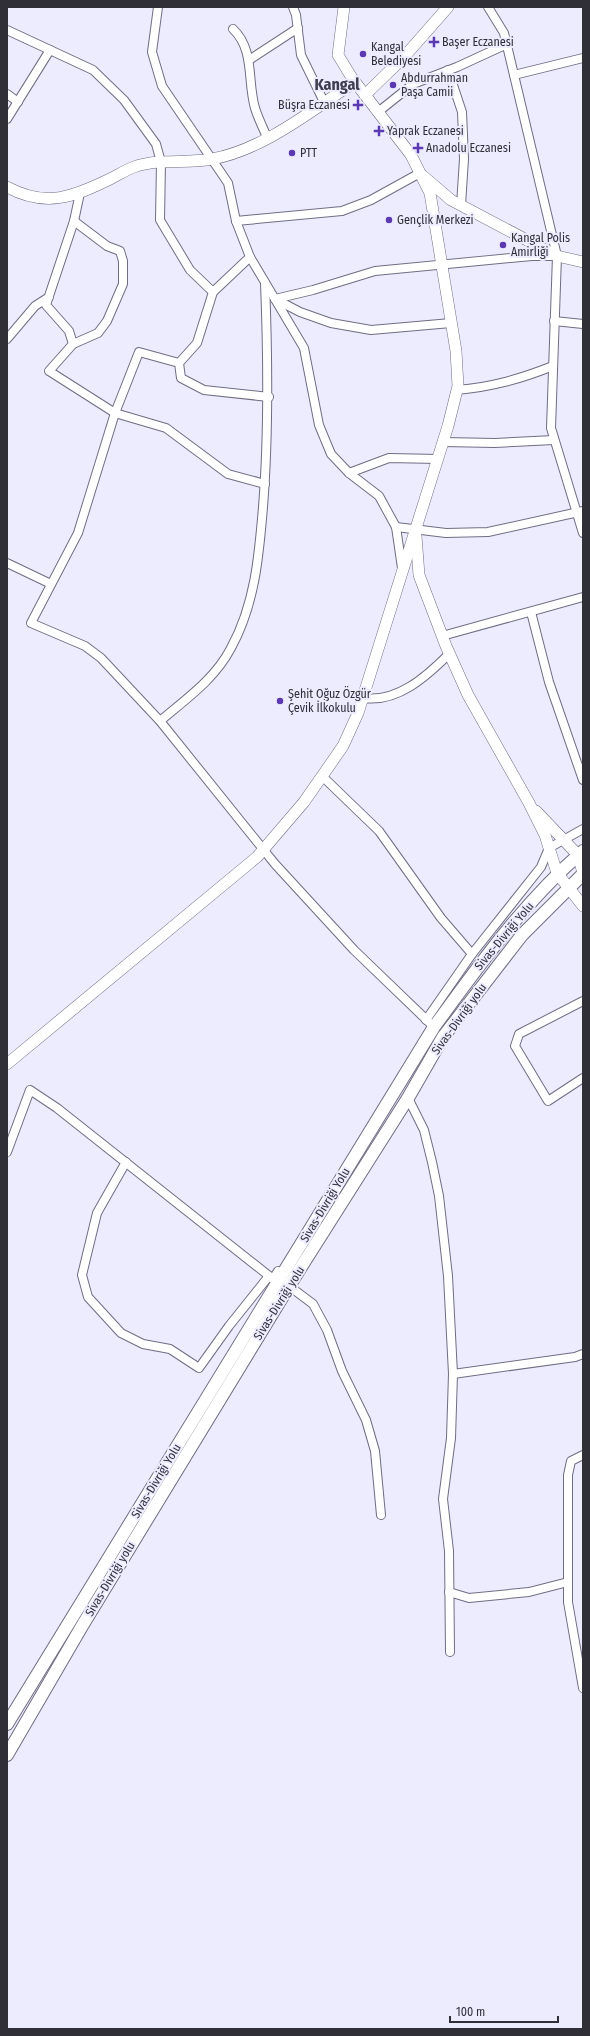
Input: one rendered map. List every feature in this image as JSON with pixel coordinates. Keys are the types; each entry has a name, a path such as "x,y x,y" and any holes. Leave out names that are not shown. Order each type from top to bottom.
{"main road":[{"name":"Sivas-Divriği Yolu","path":"7,1724 430,1024 557,873 580,853"},
{"name":"Sivas-Divriği yolu","path":"7,1755 82,1626 289,1286 408,1098 443,1038 522,935 583,873"}],"street":[{"path":"158,7 152,52 162,86 228,183 236,221 250,257 304,348 319,425 330,454 349,473 380,496 396,527 402,571"},
{"path":"293,7 296,15 301,55 324,102"},
{"path":"7,1064 257,857 304,802 342,746 358,713 363,698 438,459 457,390 456,352 430,193 410,155 355,82 338,55 344,7"},
{"path":"365,95 404,57 448,7"},
{"path":"488,7 504,33 556,256 551,428 580,511 583,533"},
{"path":"249,60 298,28"},
{"path":"234,29 241,36 249,60 255,108 267,137"},
{"path":"7,30 93,70 124,100 156,144 161,162 160,220 190,270 213,292"},
{"path":"378,112 413,84 507,44"},
{"path":"7,119 50,50"},
{"path":"514,74 583,58"},
{"path":"448,70 462,112 464,159 461,205"},
{"path":"7,187 19,194 49,200 80,193 134,166 161,162 211,160 240,152 267,137 355,82"},
{"path":"7,94 18,102"},
{"path":"236,221 342,212 372,200 420,173"},
{"path":"420,173 451,200 556,256"},
{"path":"73,344 69,331 46,305 74,221 80,193"},
{"path":"74,221 107,246 120,252 124,261 122,284 107,321 98,333 73,344 49,371 115,413 166,428 228,474 265,484"},
{"path":"275,299 313,290 375,271 532,256 556,256 583,262"},
{"path":"250,257 213,292 197,343 179,363 181,378 204,390 269,397"},
{"path":"160,721 204,685 234,642 247,611 258,564 265,484 269,397 265,280"},
{"path":"7,339 35,306 49,297"},
{"path":"275,299 300,312 331,323 371,330 451,323"},
{"path":"554,321 583,324"},
{"path":"179,363 138,352 115,413 78,533 31,623 85,646 101,658 160,721 264,848 275,864 354,950 430,1024"},
{"path":"457,390 481,388 516,380 553,366"},
{"path":"443,442 495,443 554,440"},
{"path":"349,473 389,458 438,459"},
{"path":"396,527 446,533 488,532 580,511"},
{"path":"415,530 419,574 449,654 468,695 529,803 549,848 557,873 583,906"},
{"path":"7,563 51,584"},
{"path":"442,636 583,597"},
{"path":"531,612 549,682 583,780"},
{"path":"363,698 375,700 402,692 433,670 449,654"},
{"path":"322,776 379,831 441,918 472,954"},
{"path":"529,803 564,841 580,853 583,873"},
{"path":"7,1152 30,1090 57,1108 273,1279 472,954 541,866 549,848 564,841 583,829"},
{"path":"583,1001 520,1034 515,1046 548,1101 583,1078"},
{"path":"408,1098 424,1130 439,1196 448,1276 453,1374 451,1438 442,1499 449,1551 450,1652"},
{"path":"126,1162 97,1213 82,1274 88,1297 121,1333 143,1344 170,1349 200,1368 229,1326 268,1276"},
{"path":"289,1286 313,1304 327,1330 342,1371 366,1420 375,1451 381,1515"},
{"path":"453,1374 575,1357 583,1354"},
{"path":"583,1455 571,1461 568,1475 568,1602 583,1688"},
{"path":"449,1592 469,1598 529,1592 568,1582"}],"place":[{"name":"Başer Eczanesi","path":"434,42"},
{"name":"Kangal Belediyesi","path":"363,54"},
{"name":"Abdurrahman Paşa Camii","path":"393,85"},
{"name":"Büşra Eczanesi","path":"358,105"},
{"name":"Yaprak Eczanesi","path":"379,131"},
{"name":"Anadolu Eczanesi","path":"418,148"},
{"name":"PTT","path":"292,153"},
{"name":"Gençlik Merkezi","path":"389,220"},
{"name":"Kangal Polis Amirliği","path":"503,245"},
{"name":"Şehit Oğuz Özgür Çevik İlkokulu","path":"280,701"}],"district":[{"name":"Kangal","path":"337,84"}]}
